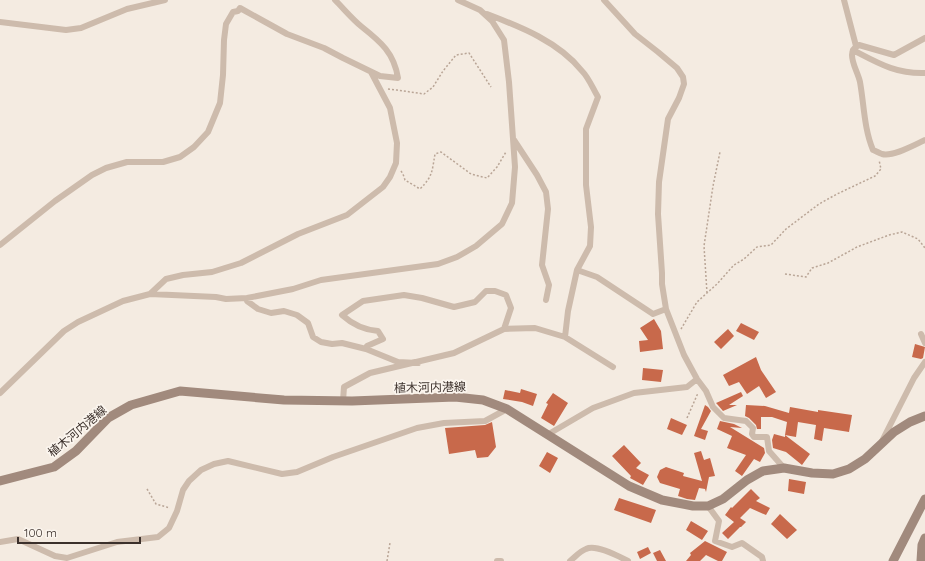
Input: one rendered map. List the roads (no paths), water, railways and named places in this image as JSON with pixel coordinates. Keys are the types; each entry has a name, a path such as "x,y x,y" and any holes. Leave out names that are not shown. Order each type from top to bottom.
{"main road":[{"name":"植木河内港線","path":"0,481 54,466 76,451 108,418 131,405 180,391 284,400 343,401 455,396 483,400 507,409 636,489 662,500 693,506 708,506"},
{"path":"708,506 723,499 747,480 763,471 784,468 812,473 833,474 849,469 865,459 894,432 910,422 925,416"},
{"path":"893,561 925,499"},
{"path":"920,561 922,545 925,538"}],"street":[{"path":"0,22 66,30 81,28 127,9 165,0"},
{"path":"0,246 55,201 92,175 106,168 127,162 164,162 180,157 194,147 208,132 220,103 226,24 233,12 238,11 240,8 287,34 324,48 380,76 398,78 397,68 392,55 370,32 361,26 335,0"},
{"path":"0,393 64,331 78,322 123,301 150,294 247,298 293,289 321,280 438,264 457,257 476,246 502,224 512,203 515,167 510,82 504,40 492,21 480,10 458,0"},
{"path":"604,0 635,34 677,68 683,77 684,84 668,119 659,182 658,214 662,284 666,310 684,355 697,379 706,391 713,407 724,418 746,422 753,428 752,434 754,437 767,437 769,451 784,468"},
{"path":"844,0 855,48 853,61 860,81 869,139 873,150 883,154 890,154 925,140"},
{"path":"484,14 511,23 559,48 583,71 598,97 586,129 586,185 591,227 590,246 578,270 568,311 565,337"},
{"path":"855,48 859,45 894,55 925,38"},
{"path":"855,48 875,62 899,72 925,73"},
{"path":"150,294 166,279 183,275 212,272 241,263 298,234 347,215 383,187 395,166 397,143 390,108 371,72"},
{"path":"513,139 537,175 546,192 548,209 542,266 549,285 546,300"},
{"path":"578,270 597,277 653,314 666,310"},
{"path":"366,349 366,346 383,339 378,331 368,330 349,321 342,315 363,301 380,298 404,295 454,306 475,302 486,291 495,290 506,295 511,308 504,329"},
{"path":"247,298 247,301 258,309 271,313 284,311 297,315 308,323 313,337 321,342 332,344 342,343 366,349 398,362 418,363"},
{"path":"343,401 344,387 370,374 454,353 504,329 535,328 565,337 613,367"},
{"path":"921,334 925,343"},
{"path":"879,446 914,378 925,362"},
{"path":"547,435 593,408 634,392 687,387 697,379"},
{"path":"0,542 18,539 55,556 67,558 117,542 158,537 169,528 177,511 183,490 189,481 201,470 214,464 228,461 282,474 297,472 333,457 417,428 444,423 485,421 507,409"},
{"path":"708,506 719,521 715,541 732,547 742,543 762,557 763,561"},
{"path":"570,561 586,548 601,549 628,561"}]}
